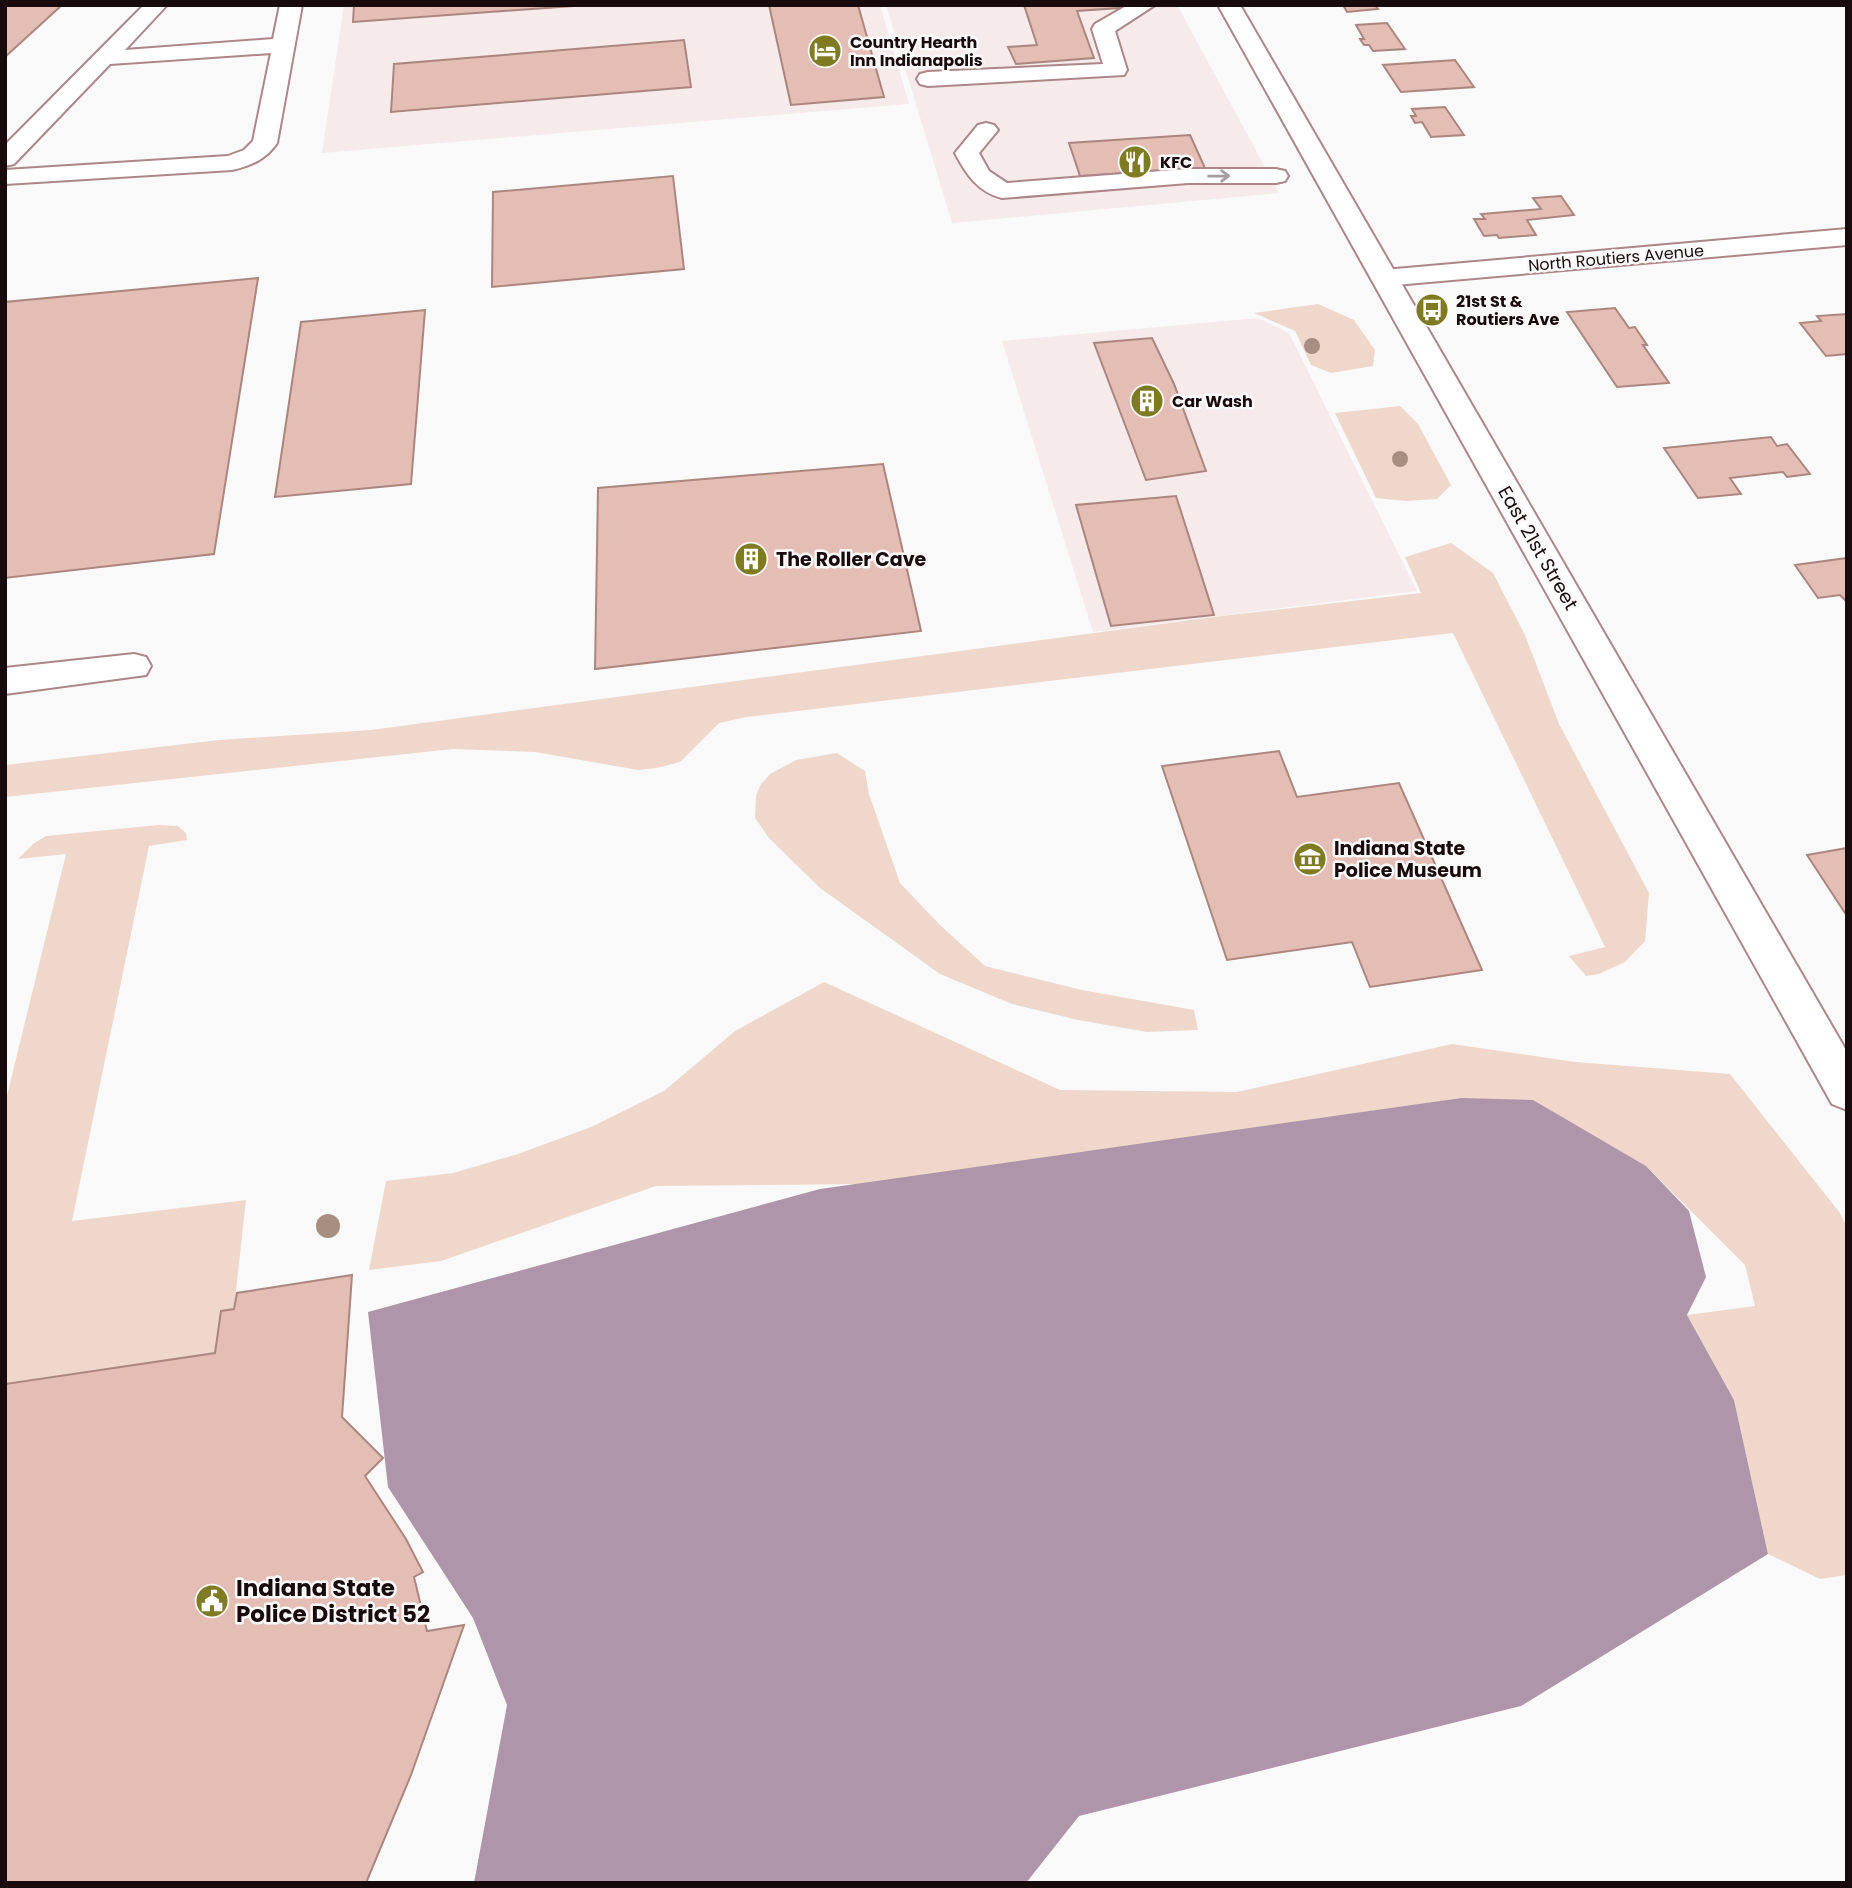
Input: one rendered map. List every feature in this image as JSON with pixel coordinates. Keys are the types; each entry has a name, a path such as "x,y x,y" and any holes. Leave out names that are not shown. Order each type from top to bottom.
{"main road":[{"path":"5,159 156,5"},
{"path":"5,177 232,163 253,155 265,143 290,5"},
{"path":"929,79 1116,70 1103,29 1144,5"},
{"name":"East 21st Street","path":"1229,5 1847,1091"},
{"path":"105,58 283,45"},
{"path":"983,133 956,138 955,168 968,187 1009,200 1077,194 1102,184 1188,176 1276,176"},
{"name":"North Routiers Avenue","path":"1384,278 1847,237"},
{"path":"5,681 134,666"}],"shaded area":[{"path":"344,5 880,5 909,104 322,153"},
{"path":"886,5 1177,5 1279,193 952,223"},
{"path":"1318,304 1354,320 1375,350 1373,366 1331,373 1311,365 1295,331 1254,313"},
{"path":"1258,318 1289,333 1417,591 1093,632 1002,341"},
{"path":"1400,406 1418,424 1451,485 1437,499 1406,501 1376,498 1335,413"},
{"path":"1451,543 1493,573 1525,635 1559,724 1649,893 1645,941 1625,962 1599,974 1586,976 1569,956 1605,947 1453,633 747,717 719,723 680,762 657,768 638,770 535,752 453,749 5,797 5,765 219,740 371,730 1213,617 1421,593 1405,557"},
{"path":"837,753 865,771 869,794 900,883 940,925 985,966 1082,990 1194,1010 1198,1030 1147,1032 1078,1020 1012,1004 940,974 820,888 769,838 755,818 756,795 770,774 796,760"},
{"path":"158,825 178,826 186,833 187,840 149,846 72,1221 246,1200 234,1309 221,1311 215,1353 5,1384 5,1104 66,854 18,859 46,836"},
{"path":"824,982 1060,1090 1237,1092 1452,1044 1576,1062 1730,1074 1840,1213 1847,1227 1847,1575 1820,1579 1768,1554 1734,1400 1687,1315 1755,1306 1745,1265 1646,1166 1594,1136 1461,1098 866,1184 656,1186 441,1261 369,1270 386,1181 453,1173 518,1154 591,1127 664,1091 735,1031"},
{"path":"1461,1098 1533,1100 1646,1166 1689,1211 1706,1277 1687,1315 1734,1400 1768,1554 1521,1706 1079,1816 1026,1883 474,1883 507,1705 473,1618 388,1487 368,1312 820,1189"}],"building":[{"path":"5,5 62,5 5,57"},
{"path":"354,5 573,5 573,6 353,22"},
{"name":"Country Hearth Inn Indianapolis","path":"769,5 858,5 884,97 791,105"},
{"path":"1024,5 1118,5 1119,8 1077,11 1094,58 1016,64 1008,47 1037,45"},
{"path":"1343,5 1375,5 1378,9 1347,12"},
{"path":"1387,23 1405,49 1373,51 1369,45 1364,45 1360,39 1364,39 1356,25"},
{"path":"684,40 691,87 391,112 394,64"},
{"path":"1455,60 1474,87 1401,92 1383,65"},
{"path":"1445,107 1464,135 1431,137 1422,122 1415,123 1411,116 1416,116 1412,109"},
{"path":"1190,135 1205,168 1080,176 1069,143"},
{"path":"673,176 684,269 492,287 493,192"},
{"path":"1561,196 1574,215 1527,220 1536,235 1499,238 1497,235 1484,236 1474,219 1485,219 1481,214 1541,209 1533,198"},
{"path":"258,278 214,554 5,578 5,302"},
{"path":"1615,308 1629,328 1635,327 1647,345 1643,345 1669,383 1617,387 1567,312"},
{"path":"425,310 411,484 275,497 301,322"},
{"path":"1847,314 1847,354 1826,356 1800,323 1821,321 1817,316"},
{"name":"Car Wash","path":"1152,338 1174,384 1206,471 1146,480 1094,343"},
{"path":"1771,437 1777,446 1787,444 1810,474 1787,477 1783,472 1730,478 1741,494 1698,498 1664,448"},
{"name":"The Roller Cave","path":"883,464 921,631 595,669 598,488"},
{"path":"1176,496 1214,615 1111,626 1076,505"},
{"path":"1847,558 1847,602 1840,595 1818,598 1795,565"},
{"path":"1279,751 1297,797 1399,783 1482,970 1370,987 1352,942 1227,960 1162,766"},
{"path":"1847,848 1847,913 1845,913 1807,855"},
{"name":"Indiana State Police District 52","path":"352,1275 342,1417 383,1458 365,1476 406,1539 423,1572 414,1577 427,1631 464,1625 411,1775 366,1883 5,1883 5,1384 215,1353 221,1311 234,1309 237,1293"}],"place":[{"name":"Country Hearth Inn Indianapolis","path":"825,51"},
{"name":"KFC","path":"1135,162"},
{"name":"21st St & Routiers Ave","path":"1432,310"},
{"name":"Car Wash","path":"1147,401"},
{"name":"The Roller Cave","path":"751,559"},
{"name":"Indiana State Police Museum","path":"1310,859"},
{"name":"Indiana State Police District 52","path":"212,1601"}]}
